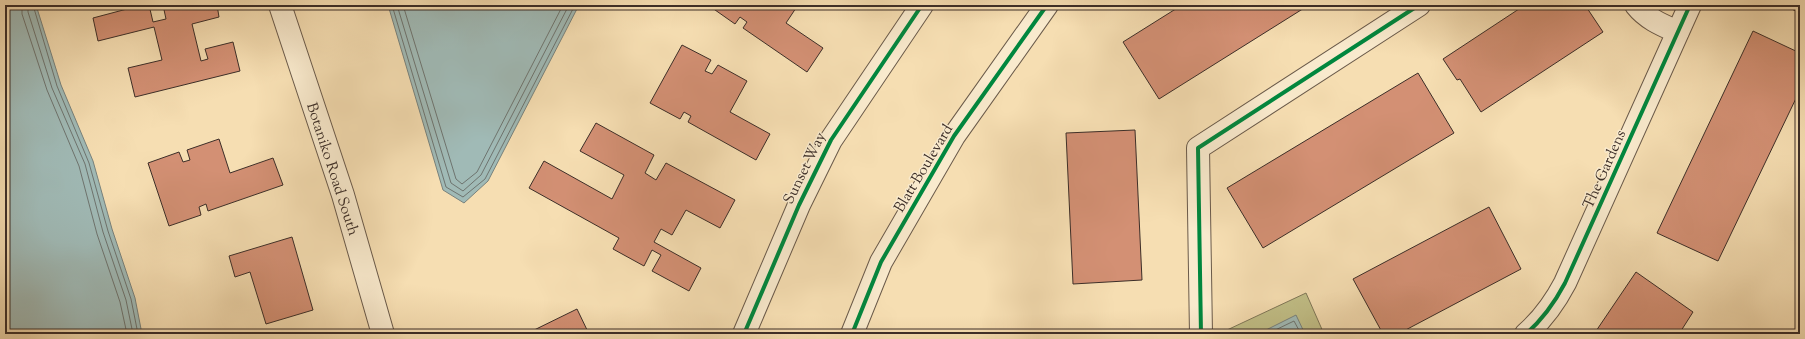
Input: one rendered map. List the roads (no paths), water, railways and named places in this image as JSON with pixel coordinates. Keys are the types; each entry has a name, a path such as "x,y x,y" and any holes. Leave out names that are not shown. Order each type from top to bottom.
{"street":[{"name":"Botaniko Road South","path":"280,5 343,195 383,334"},
{"name":"Sunset Way","path":"744,334 799,205 831,140 922,5"},
{"name":"Blatt Boulevard","path":"852,334 881,262 954,136 1047,5"},
{"path":"1201,334 1198,148 1419,5"},
{"path":"1636,5 1644,14 1655,22 1678,32"},
{"name":"The Gardens","path":"1526,334 1535,326 1551,306 1565,282 1690,5"}],"water":[{"path":"5,5 36,5 61,85 93,161 112,229 135,298 142,334 5,334"},
{"path":"388,5 579,5 488,181 464,203 443,190"},
{"path":"1296,315 1305,334 1258,334"}]}
